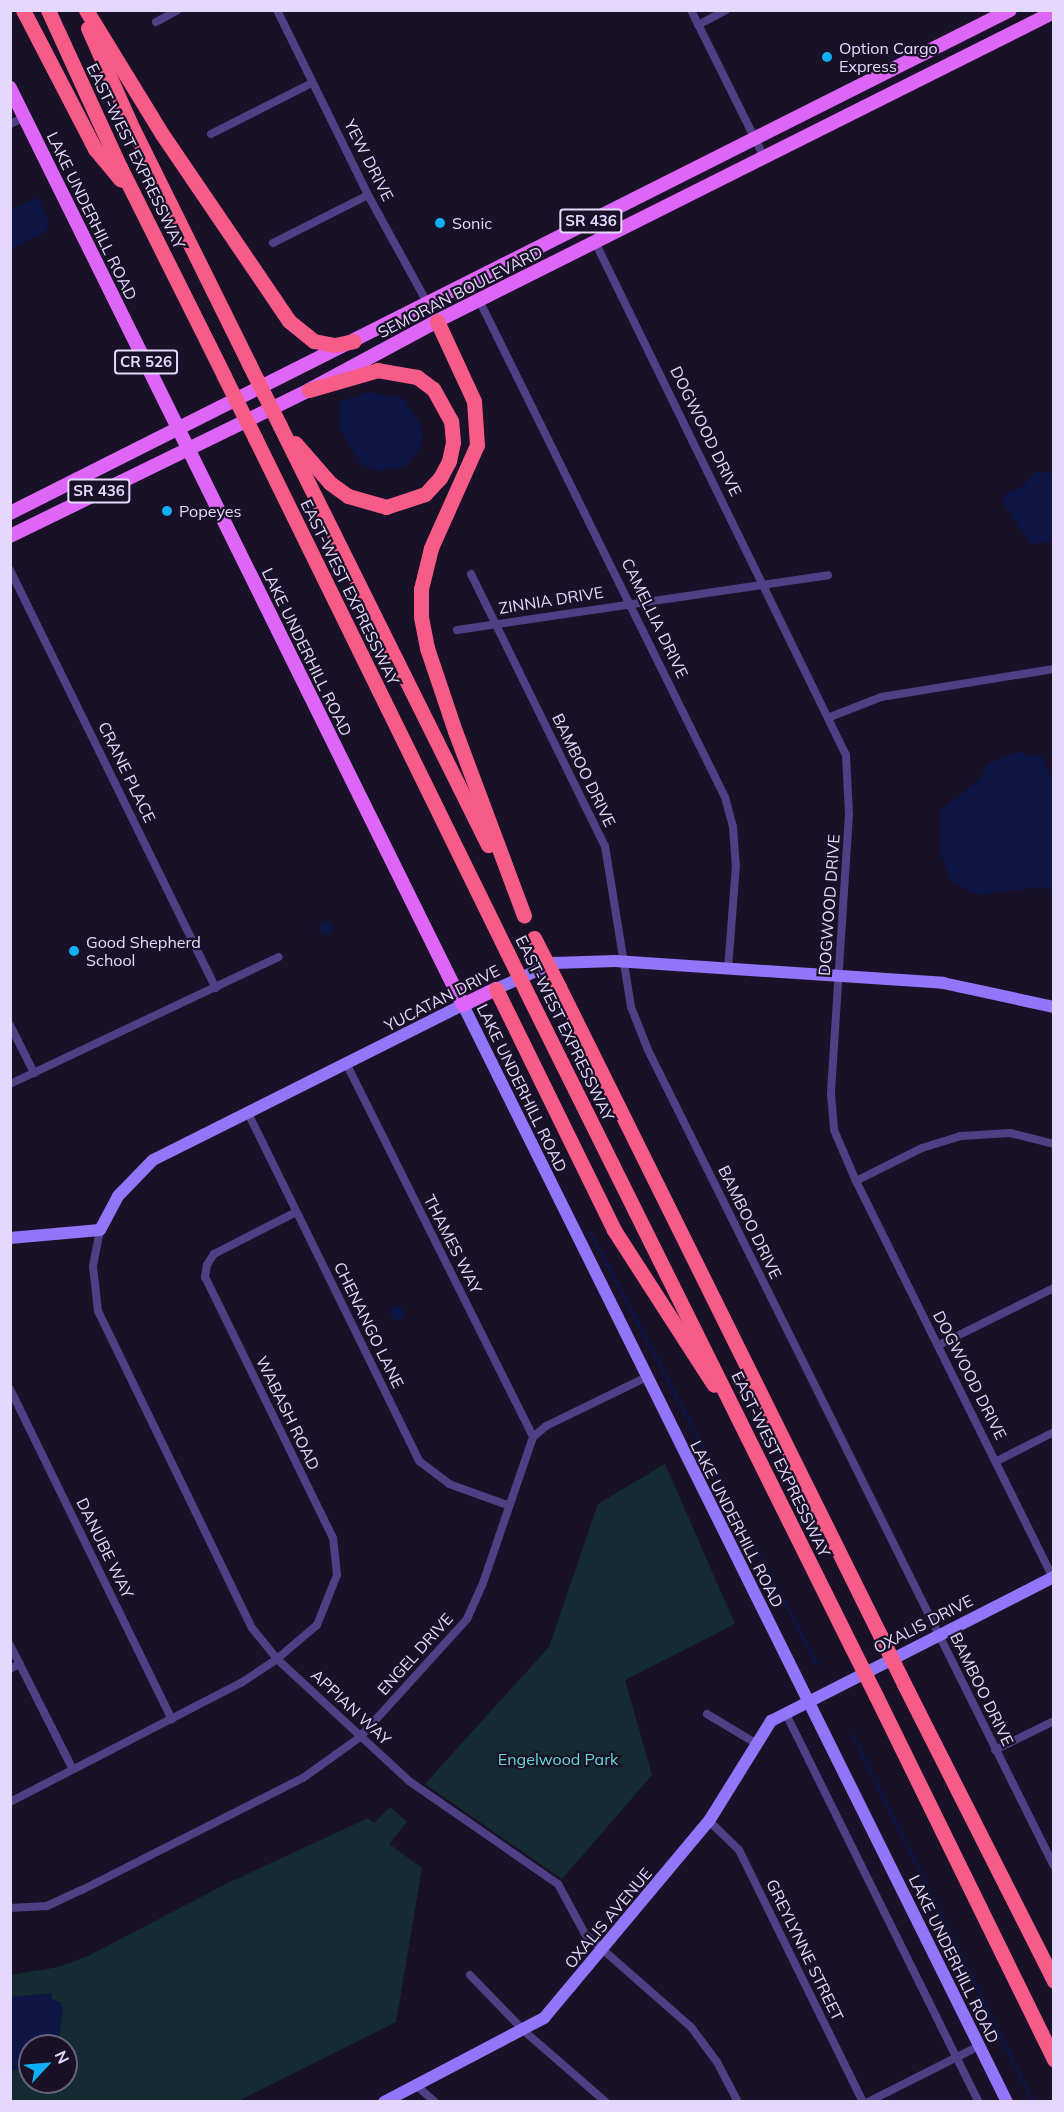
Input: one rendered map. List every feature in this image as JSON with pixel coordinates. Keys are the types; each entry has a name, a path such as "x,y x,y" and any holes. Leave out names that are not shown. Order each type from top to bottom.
{"highway":[{"path":"23,10 94,149 133,193"},
{"name":"EAST-WEST EXPRESSWAY","path":"48,10 133,193 876,1696 1053,2060"},
{"name":"EAST-WEST EXPRESSWAY","path":"81,10 130,123 1053,1981"},
{"path":"86,10 162,134 289,321 314,341 335,345 354,341"},
{"path":"437,321 474,401 477,445 431,548 421,589 421,617 448,710 524,916"},
{"path":"280,426 330,483 366,504 386,507 405,504 425,494 440,478 453,442 451,421 433,389 417,377 378,370 309,390"},
{"path":"496,989 614,1230 697,1363 735,1411"}],"main road":[{"name":"SEMORAN BOULEVARD","path":"10,513 1010,10"},
{"name":"SEMORAN BOULEVARD","path":"10,536 309,390 437,321 1053,12"},
{"name":"LAKE UNDERHILL ROAD","path":"10,88 18,112 189,448 463,1005"},
{"name":"YEW DRIVE","path":"428,304 437,321"},
{"name":"YUCATAN DRIVE","path":"463,1005 496,989"}],"street":[{"path":"156,22 178,10"},
{"name":"YEW DRIVE","path":"277,10 368,195 428,304"},
{"path":"691,10 764,157"},
{"path":"698,25 726,10"},
{"path":"211,134 312,83"},
{"path":"10,124 18,112"},
{"path":"273,243 368,195"},
{"name":"DOGWOOD DRIVE","path":"595,242 765,584 830,717 846,755 849,814 831,1094 834,1130 856,1181 1053,1577"},
{"name":"CAMELLIA DRIVE","path":"479,300 631,603 725,797 733,826 736,865 728,968"},
{"name":"CRANE PLACE","path":"10,570 216,988"},
{"name":"BAMBOO DRIVE","path":"471,574 605,846 631,1007 648,1050 1053,1866"},
{"name":"ZINNIA DRIVE","path":"457,630 828,575"},
{"path":"830,717 881,697 1053,669"},
{"path":"10,1084 279,957"},
{"name":"YUCATAN DRIVE","path":"496,989 554,963 622,962 943,983 1053,1007"},
{"name":"YUCATAN DRIVE","path":"100,1230 118,1196 144,1168 463,1005"},
{"name":"LAKE UNDERHILL ROAD","path":"463,1005 645,1378 1007,2102"},
{"path":"10,1025 34,1073"},
{"name":"THAMES WAY","path":"347,1065 532,1437"},
{"name":"CHENANGO LANE","path":"248,1113 420,1461 449,1484 507,1504"},
{"path":"856,1181 922,1148 961,1136 1010,1133 1053,1144"},
{"name":"WABASH ROAD","path":"10,1802 72,1768 172,1719 277,1659 317,1625 337,1575 333,1538 205,1277 207,1265 214,1254 296,1212"},
{"path":"10,1238 100,1230"},
{"name":"APPIAN WAY","path":"100,1230 93,1266 98,1311 107,1334 252,1628 277,1659 409,1781 558,1884 585,1934 691,2027 717,2062 738,2102"},
{"path":"939,1345 1053,1288"},
{"path":"532,1437 546,1426 645,1378"},
{"name":"DANUBE WAY","path":"10,1389 172,1719"},
{"path":"996,1461 1053,1432"},
{"name":"ENGEL DRIVE","path":"10,1908 47,1905 82,1890 303,1778 360,1737 466,1619 482,1586 507,1504 532,1437"},
{"name":"OXALIS DRIVE","path":"808,1700 1053,1577"},
{"path":"10,1645 72,1768"},
{"path":"10,1669 20,1664"},
{"name":"OXALIS AVENUE","path":"384,2102 524,2031 544,2018 709,1821 771,1721 808,1700"},
{"path":"785,1712 979,2102"},
{"path":"707,1714 757,1744"},
{"path":"995,1750 1053,1722"},
{"name":"GREYLYNNE STREET","path":"709,1821 739,1850 863,2102"},
{"path":"470,1975 524,2031 606,2102"},
{"path":"868,2102 979,2046"},
{"path":"416,2085 435,2102"}],"green space":[{"name":"Engelwood Park","path":"665,1464 735,1624 625,1680 652,1775 562,1879 425,1784 549,1647 598,1504"},
{"path":"390,1807 407,1822 389,1844 422,1868 396,2022 238,2101 11,2102 11,1975 59,1967 90,1955 228,1883 368,1818 374,1823"}],"shaded area":[{"path":"38,197 49,220 46,232 11,249 11,210"},
{"path":"369,392 403,399 419,421 423,438 419,450 404,467 378,471 362,465 339,427 339,402"},
{"path":"1035,472 1049,472 1053,478 1053,541 1031,544 1002,502 1008,492 1021,488"},
{"path":"1017,752 1042,757 1053,780 1053,893 1044,887 976,895 952,882 941,855 941,810 979,780 987,764"},
{"path":"326,921 331,923 333,928 331,933 326,935 321,933 319,928 321,923"},
{"path":"397,1306 402,1308 404,1313 402,1318 397,1320 392,1318 390,1313 392,1308"},
{"path":"52,1993 52,1999 61,2002 63,2009 59,2034 18,2034 18,2069 11,2072 11,1997"}],"waterway":[{"path":"590,1232 816,1663"},
{"path":"852,1734 1033,2102"}],"place":[{"name":"Option Cargo Express","path":"827,57"},
{"name":"Sonic","path":"440,223"},
{"name":"Popeyes","path":"167,511"},
{"name":"Good Shepherd School","path":"74,951"}]}
